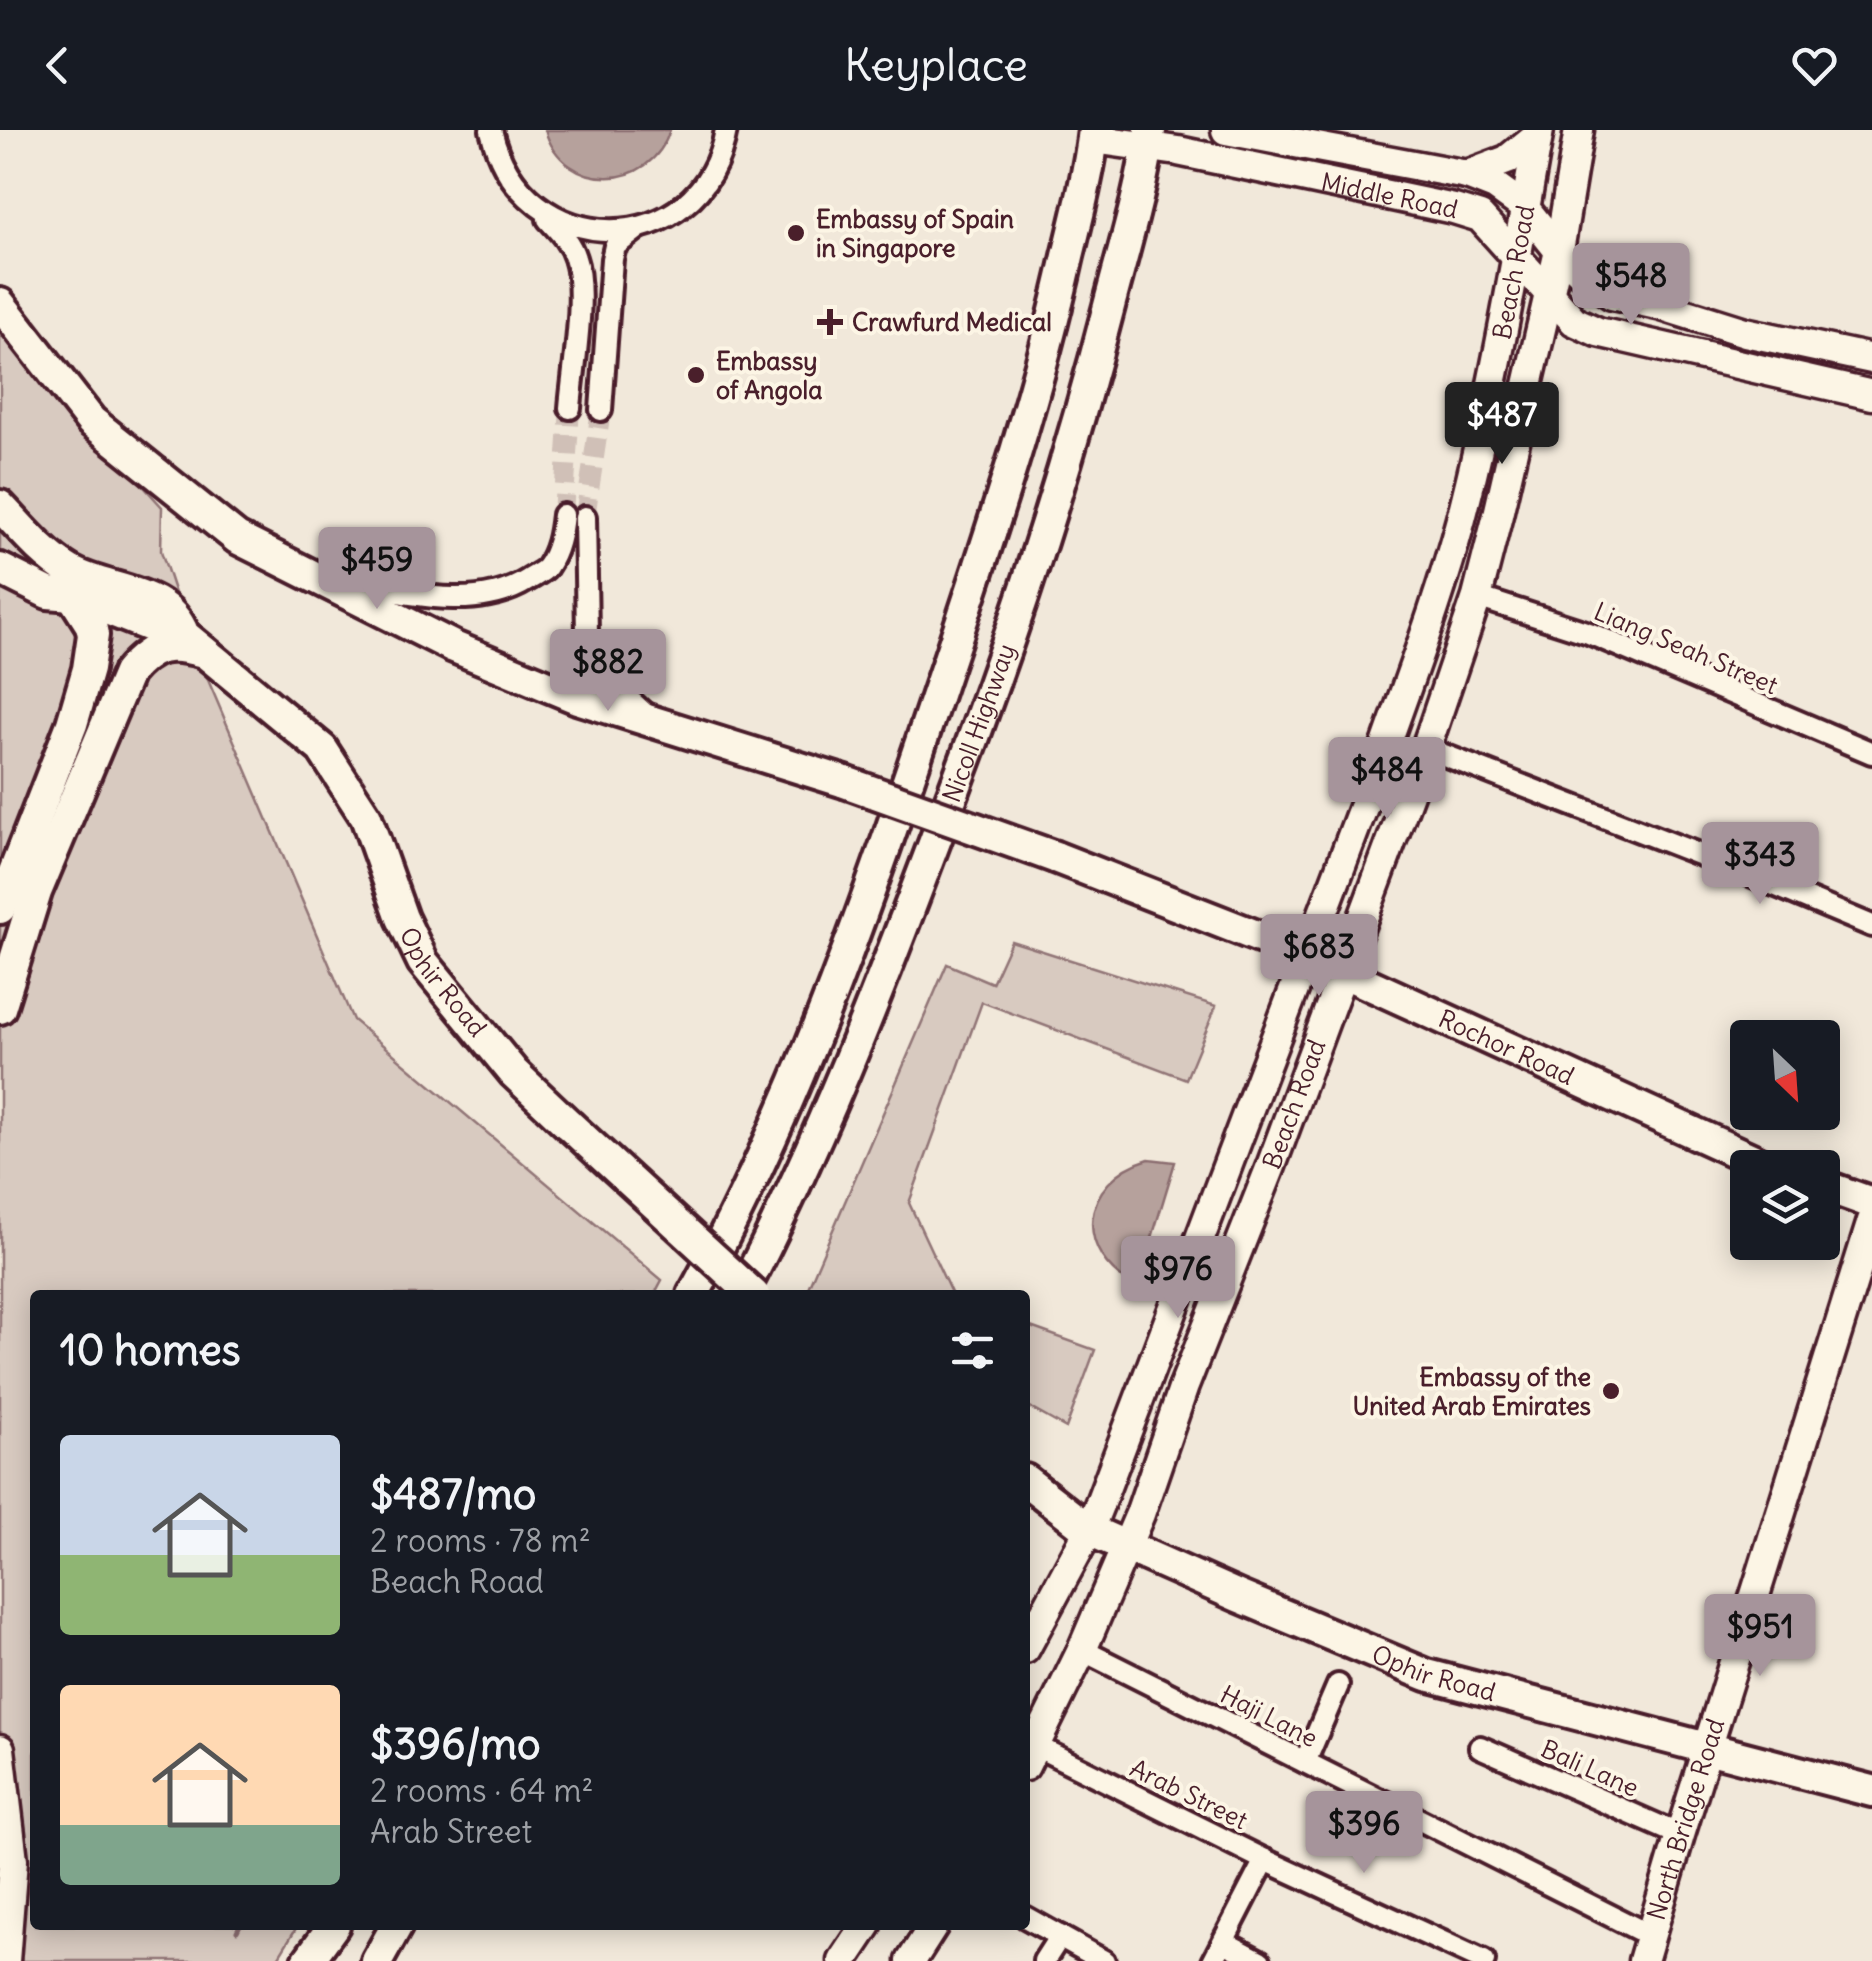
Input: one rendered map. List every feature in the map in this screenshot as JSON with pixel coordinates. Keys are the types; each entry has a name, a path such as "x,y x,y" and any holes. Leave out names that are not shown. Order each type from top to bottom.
{"highway":[{"name":"Nicoll Highway","path":"696,1290 772,1141 842,968 906,789 994,523 1050,334 1094,134"},
{"name":"Nicoll Highway","path":"744,1290 784,1212 851,1061 1018,618 1087,399 1149,138"},
{"name":"Rochor Road","path":"0,304 90,420 237,538 454,647 578,698 845,782 1055,856 1305,955 1731,1150"},
{"path":"0,506 86,588 91,626 88,669 72,724 0,908"},
{"path":"0,569 48,593 86,588"},
{"name":"Ophir Road","path":"86,588 195,644 322,749 366,817 406,928 423,962 514,1074 749,1290"},
{"path":"0,1008 36,892 128,673 138,660 158,648 195,644"},
{"path":"1840,1192 1872,1202"},
{"name":"Ophir Road","path":"1030,1484 1090,1530 1427,1676 1872,1791"},
{"path":"308,1961 334,1930"},
{"path":"321,1961 336,1930"},
{"path":"376,1961 394,1930"}],"main road":[{"name":"Middle Road","path":"1226,130 1468,175 1495,186 1524,207 1559,252 1612,295 1745,332 1872,359"},
{"name":"Beach Road","path":"1030,1756 1128,1546 1184,1386 1271,1166 1426,748 1477,597 1559,252 1579,130"},
{"path":"1468,175 1507,160 1538,132"},
{"name":"Beach Road","path":"1030,1640 1090,1530 1379,765 1460,520 1538,132"},
{"name":"Middle Road","path":"1094,134 1149,138 1454,208 1480,217 1574,321 1598,332 1872,395"},
{"path":"1532,356 1546,339 1574,321"},
{"name":"North Bridge Road","path":"1646,1948 1872,1221"},
{"path":"0,1749 13,1860 6,1961"},
{"path":"843,1961 864,1930"},
{"path":"911,1961 931,1930"}],"street":[{"path":"490,130 503,167 520,192 567,241 577,263 578,319 570,408"},
{"path":"601,410 615,246 640,226 674,210 702,185 720,153 726,130"},
{"path":"540,210 558,220 598,230 640,226"},
{"path":"321,578 441,598 488,596 516,587 546,569 560,539 563,515"},
{"path":"585,517 586,635 610,682 651,719"},
{"name":"Liang Seah Street","path":"1477,597 1589,633 1872,753"},
{"path":"1426,748 1872,926"},
{"name":"Haji Lane","path":"1082,1650 1305,1762 1646,1948"},
{"path":"1305,1762 1338,1685"},
{"name":"Bali Lane","path":"1480,1746 1680,1835"},
{"name":"Arab Street","path":"1030,1756 1484,1961"},
{"path":"1260,1961 1219,1952 1265,1860"},
{"path":"1030,1919 1104,1961"},
{"path":"1044,1961 1060,1936"}],"shaded area":[{"path":"545,130 670,130 660,150 645,165 627,174 607,177 570,166 555,151"},
{"path":"0,327 162,507 161,551 188,633 353,1020 662,1280 657,1290 30,1290 30,1930 295,1930 276,1961 0,1961"},
{"path":"1011,941 1216,1006 1186,1079 982,1002 909,1203 950,1290 808,1288 947,964 992,983"},
{"path":"1149,1159 1175,1162 1137,1287 1116,1273 1102,1256 1094,1238 1092,1218 1108,1183"},
{"path":"1030,1327 1095,1350 1066,1428 1030,1408"}],"tunnel":[{"path":"563,515 570,408"},
{"path":"585,517 601,410"}],"place":[{"name":"Embassy of Spain in Singapore","path":"796,233"},
{"name":"Crawfurd Medical","path":"830,322"},
{"name":"Embassy of Angola","path":"696,375"},
{"name":"Embassy of the United Arab Emirates","path":"1611,1391"}]}
